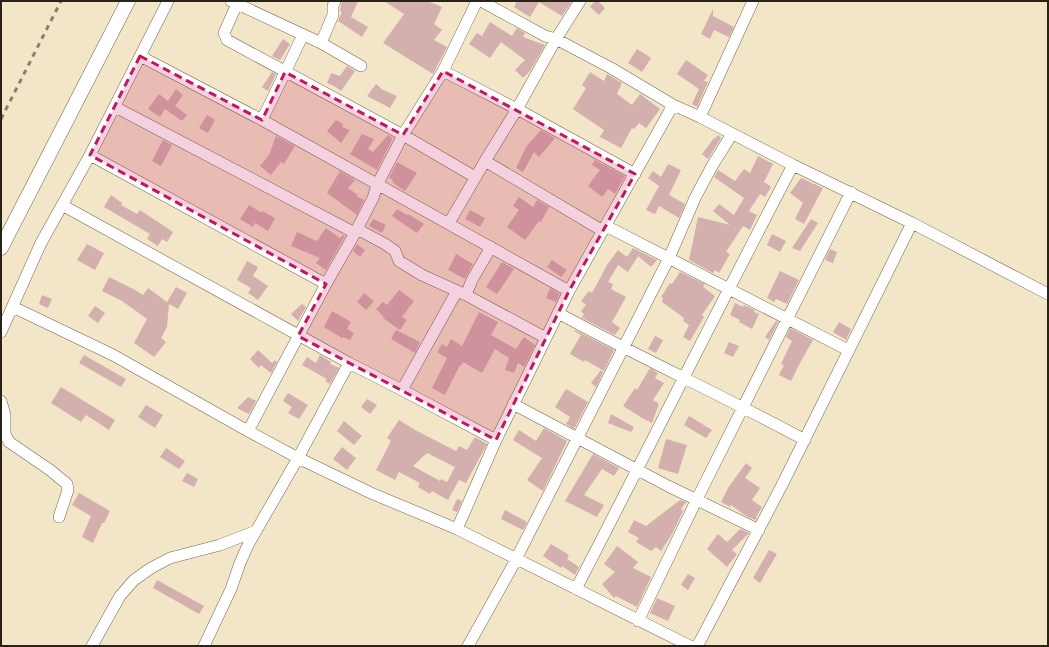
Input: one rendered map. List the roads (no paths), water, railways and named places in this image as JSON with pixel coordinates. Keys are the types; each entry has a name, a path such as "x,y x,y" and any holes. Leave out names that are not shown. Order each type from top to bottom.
{"street":[{"path":"1,248 128,1"},
{"path":"1,332 41,243 90,156 168,1"},
{"path":"321,43 333,15 333,6 335,1"},
{"path":"248,431 326,284 356,231 373,198 377,185 403,135 443,71 477,1"},
{"path":"481,1 493,4 545,36 556,39 611,68 673,105 700,117 793,165 851,192 1048,294"},
{"path":"449,223 484,161 517,109 556,39 580,1"},
{"path":"700,117 753,1"},
{"path":"361,66 321,43 234,2 224,33 227,40 403,135 475,177"},
{"path":"262,120 303,35"},
{"path":"140,56 262,120 569,291"},
{"path":"443,71 517,109 635,174"},
{"path":"457,529 496,440 569,291 673,105"},
{"path":"115,107 356,231 385,244 395,251 397,258 402,263 422,275 462,293 546,338"},
{"path":"468,646 516,558 578,438 669,258 695,198 712,166 732,134"},
{"path":"90,156 326,284"},
{"path":"484,161 605,228 669,258 848,350"},
{"path":"576,589 638,470 728,288 793,165"},
{"path":"638,621 787,318 851,192"},
{"path":"62,205 298,336 496,440"},
{"path":"696,646 699,643 759,530 912,223"},
{"path":"402,390 462,293 472,280 491,247"},
{"path":"13,307 113,355 298,458 371,493 457,529 690,646"},
{"path":"558,313 623,348 743,407 804,440"},
{"path":"204,646 231,589 240,563 256,531 298,458 349,363"},
{"path":"1,401 5,415 6,434 9,442 50,470 67,484 68,490 59,517"},
{"path":"513,404 638,470 759,530"},
{"path":"92,646 120,596 134,580 151,568 170,558 220,545 256,531"}],"railway":[{"path":"1,119 61,1"}]}
